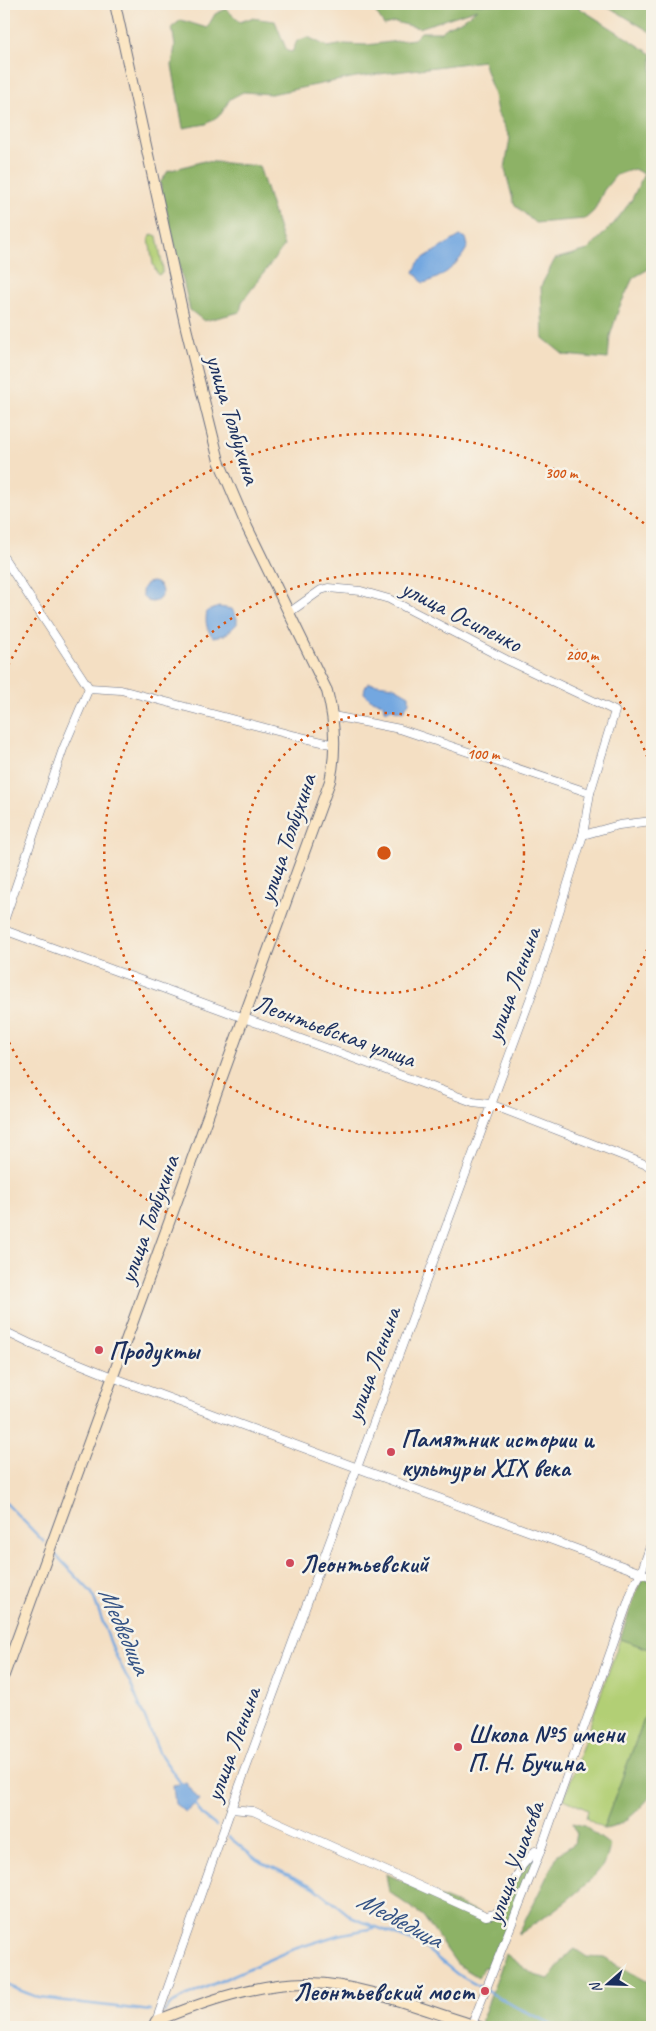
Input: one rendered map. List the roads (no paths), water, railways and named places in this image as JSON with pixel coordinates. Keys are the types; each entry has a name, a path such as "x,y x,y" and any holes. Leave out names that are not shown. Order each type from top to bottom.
{"main road":[{"name":"улица Толбухина","path":"4,1675 330,781 335,745 333,716 327,691 248,527 219,461 186,328 115,4"},
{"path":"154,2024 191,2007 226,1996 277,1986 309,1983 360,1990 475,2026"}],"street":[{"path":"4,558 89,688"},
{"name":"улица Осипенко","path":"290,612 321,590 328,588 372,594 389,599 507,660 615,711"},
{"path":"89,688 121,690 335,745"},
{"path":"4,921 63,749 89,688"},
{"name":"улица Ленина","path":"154,2024 231,1809 542,967 583,835 590,793 615,711"},
{"path":"333,716 400,729 590,793"},
{"path":"583,835 619,825 652,820"},
{"name":"Леонтьевская улица","path":"4,930 473,1102 490,1104 652,1167"},
{"path":"4,1331 112,1377 357,1466 652,1577"},
{"name":"улица Ушакова","path":"475,2026 477,2010 540,1852 634,1585 641,1573 652,1541"},
{"path":"231,1809 254,1812 486,1916 495,1914 500,1909 522,1866 535,1851 540,1852"}],"water":[{"path":"460,236 466,238 468,246 465,252 450,269 437,278 423,283 414,272 418,263"},
{"path":"152,582 159,585 162,592 159,599 152,602 145,599 142,592 145,585"},
{"path":"219,607 232,609 237,618 237,624 225,635 213,637 207,625 207,611"},
{"path":"369,683 393,686 409,695 409,702 403,712 391,709 384,710 383,704 370,699 364,693 365,687"},
{"path":"186,1783 199,1800 186,1812 175,1804 173,1785"}],"waterway":[{"name":"Медведица","path":"4,1501 44,1542"},
{"name":"Медведица","path":"56,1555 92,1593 114,1652 131,1685 160,1754 182,1785"},
{"name":"Медведица","path":"194,1802 203,1816 216,1826"},
{"name":"Медведица","path":"229,1837 257,1860 314,1887 353,1918 420,1944 457,1974 516,2007 558,2027"},
{"path":"164,2012 171,2004 291,1950 338,1935 374,1928"},
{"path":"4,1984 39,1998 151,2011"}],"place":[{"name":"Продукты","path":"99,1350"},
{"name":"Памятник истории и культуры XIX века","path":"391,1452"},
{"name":"Леонтьевский","path":"290,1563"},
{"name":"Школа №5 имени П. Н. Бучина","path":"458,1747"},
{"name":"Леонтьевский мост","path":"485,1991"}]}
